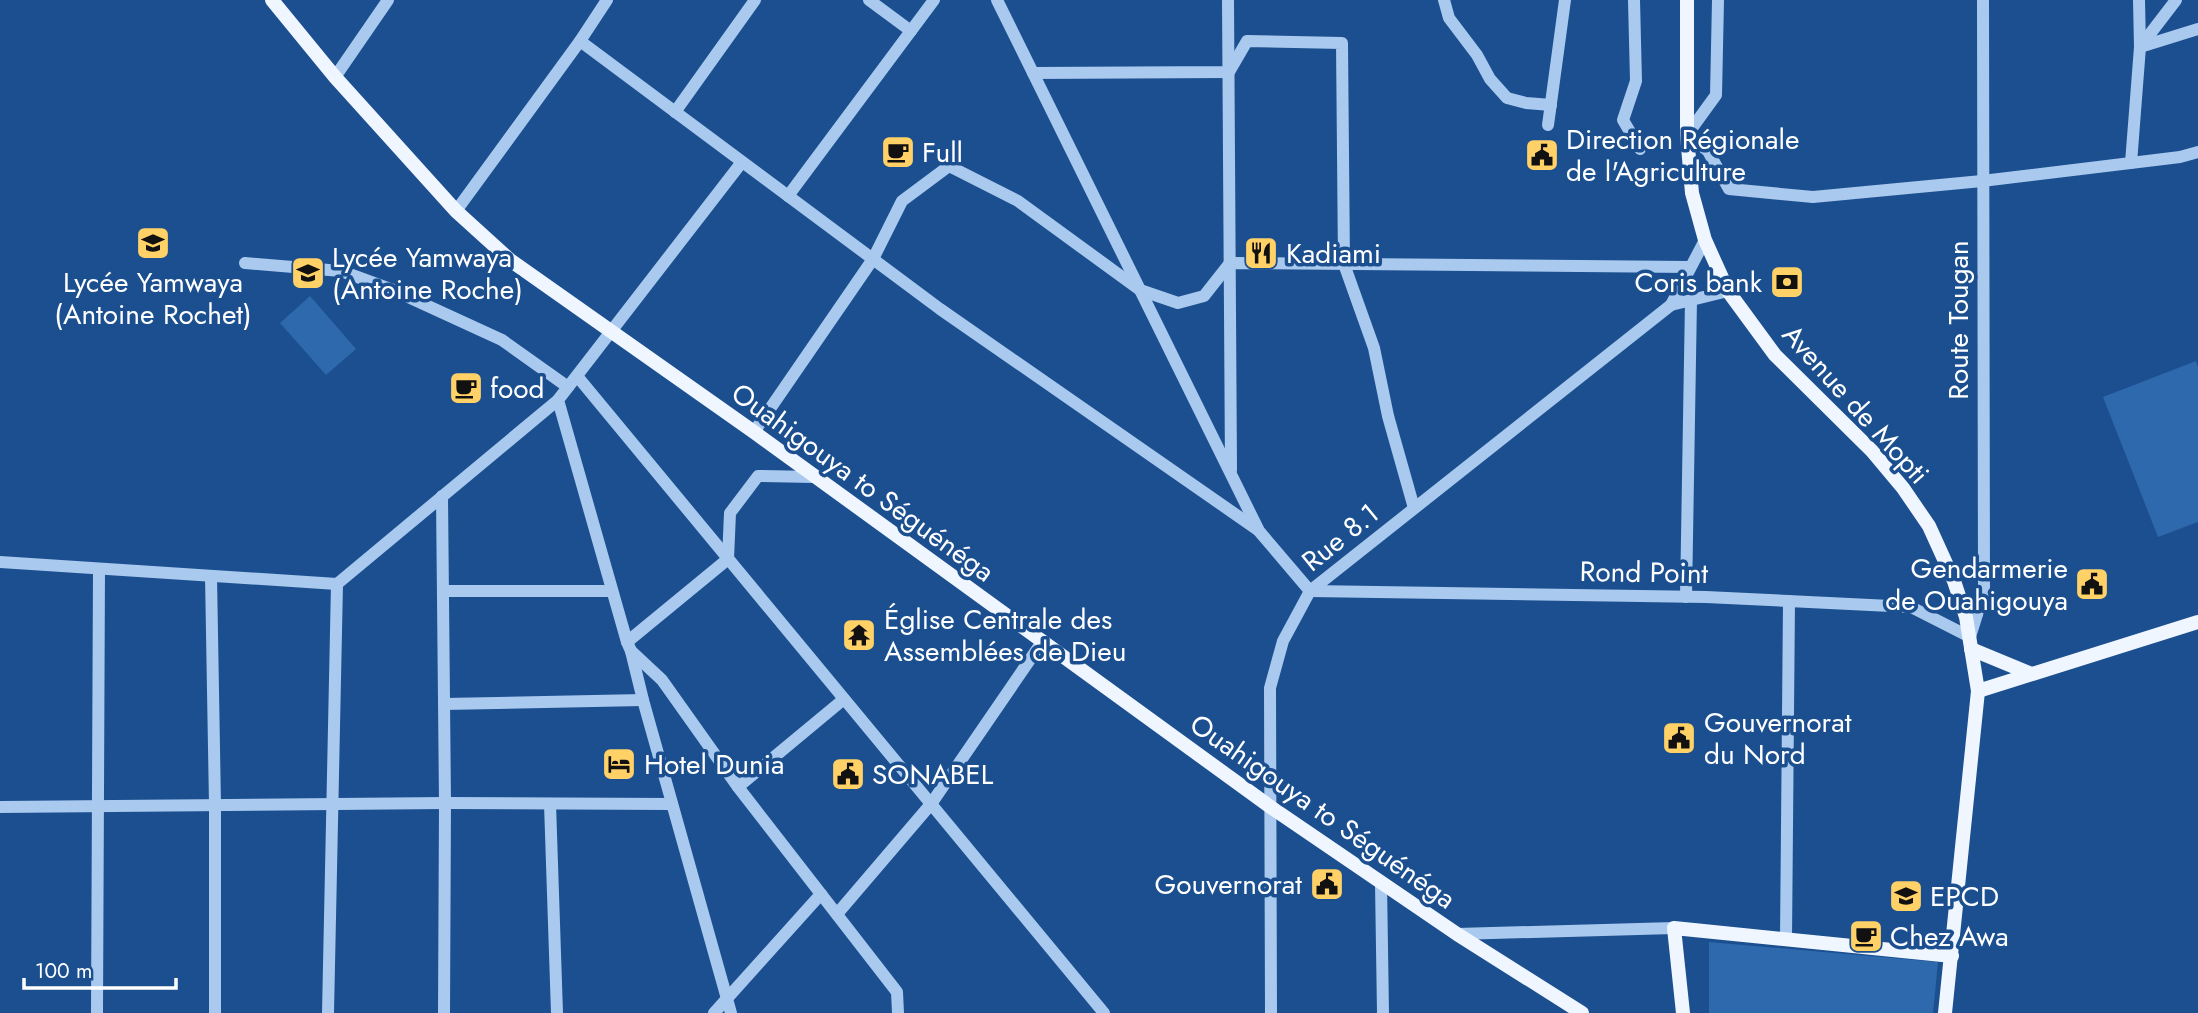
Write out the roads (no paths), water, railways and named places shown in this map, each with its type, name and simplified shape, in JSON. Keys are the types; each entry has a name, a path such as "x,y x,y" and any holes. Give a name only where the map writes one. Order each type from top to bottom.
{"main road":[{"name":"Ouahigouya to Séguénéga","path":"272,0 335,77 456,211 510,260 754,432 1272,808 1457,934 1582,1013"},
{"name":"Avenue de Mopti","path":"1687,0 1687,135 1692,193 1705,240 1728,291 1775,355 1871,451 1903,488 1929,526 1954,581 1970,643 1978,691 1945,1013"},
{"path":"1978,691 2198,622"},
{"path":"1970,643 2029,673"},
{"path":"1683,1013 1674,928 1952,956"}],"street":[{"path":"335,77 388,0"},
{"path":"456,211 607,0"},
{"path":"675,112 755,0"},
{"path":"869,0 911,30"},
{"path":"788,196 934,0"},
{"path":"997,0 1259,531 1310,591"},
{"path":"1228,0 1231,474"},
{"path":"1444,0 1449,18 1477,55 1490,79 1507,98 1526,103 1551,104"},
{"path":"1548,125 1565,0"},
{"path":"1634,0 1636,81 1623,120 1640,149"},
{"path":"1718,0 1716,96 1687,135 1708,151 1729,189 1813,197 1982,181 2180,157 2198,152"},
{"name":"Route Tougan","path":"1970,643 1984,592 1983,0"},
{"path":"2131,163 2140,47 2139,0"},
{"path":"2140,47 2176,0"},
{"path":"2140,47 2198,29"},
{"path":"580,41 873,260 1259,531"},
{"path":"1229,72 1247,41 1342,43 1344,264 1374,348 1388,416 1415,509"},
{"path":"1032,73 1229,72"},
{"path":"0,562 337,584 558,400 742,162"},
{"path":"754,432 873,260 902,201 949,166 1018,201 1140,290 1178,303 1204,296 1230,263"},
{"name":"Rue 8.1","path":"1671,305 1705,240"},
{"path":"245,263 341,271 393,290 502,340 568,387"},
{"path":"1230,263 1690,267"},
{"name":"Rue 8.1","path":"1271,1013 1270,688 1283,641 1310,591 1671,305 1728,291"},
{"path":"1686,597 1691,300"},
{"path":"577,376 1104,1013"},
{"path":"558,400 731,1013"},
{"path":"629,647 728,559 730,513 758,476 814,477"},
{"path":"442,496 444,1013"},
{"path":"97,1013 99,569"},
{"path":"211,576 215,1013"},
{"path":"328,1013 337,584"},
{"path":"443,591 612,591"},
{"name":"Rond Point","path":"1310,591 1686,597 1911,607 1970,643"},
{"path":"1786,939 1789,601"},
{"path":"837,914 931,804 1042,642"},
{"path":"629,647 662,680 738,787 897,992 898,1013"},
{"path":"444,704 643,699"},
{"path":"738,787 844,699"},
{"path":"550,804 556,1013"},
{"path":"0,807 672,804"},
{"path":"1381,883 1382,1013"},
{"path":"714,1013 821,894"},
{"path":"1457,934 1674,928"}],"place":[{"name":"Full","path":"898,152"},
{"name":"Direction Régionale de l'Agriculture","path":"1542,155"},
{"name":"Lycée Yamwaya (Antoine Rochet)","path":"153,243"},
{"name":"Kadiami","path":"1261,253"},
{"name":"Lycée Yamwaya (Antoine Roche)","path":"308,273"},
{"name":"Coris bank","path":"1787,282"},
{"name":"food","path":"466,388"},
{"name":"Gendarmerie de Ouahigouya","path":"2092,584"},
{"name":"Église Centrale des Assemblées de Dieu","path":"859,635"},
{"name":"Gouvernorat du Nord","path":"1679,738"},
{"name":"Hotel Dunia","path":"619,764"},
{"name":"SONABEL","path":"848,774"},
{"name":"Gouvernorat","path":"1327,884"},
{"name":"EPCD","path":"1906,896"},
{"name":"Chez Awa","path":"1866,936"}]}
